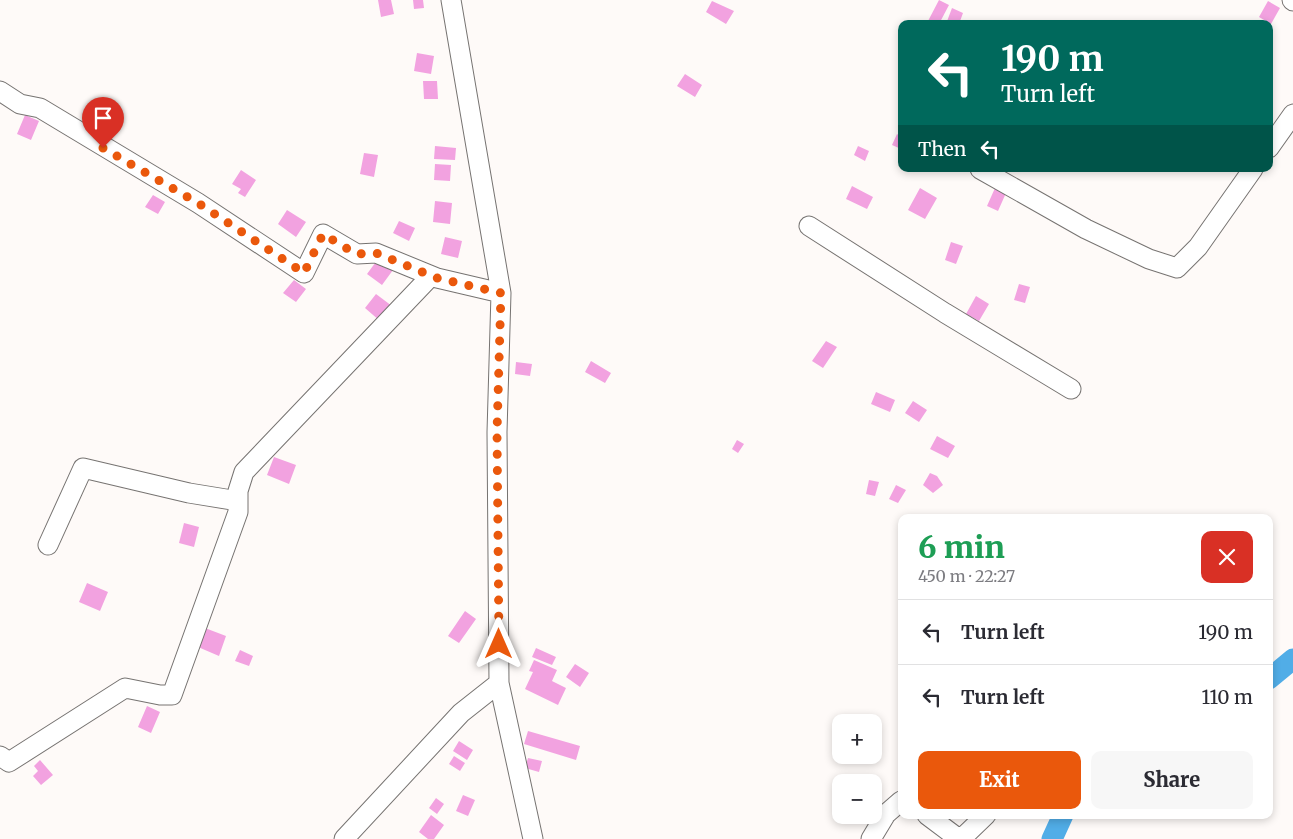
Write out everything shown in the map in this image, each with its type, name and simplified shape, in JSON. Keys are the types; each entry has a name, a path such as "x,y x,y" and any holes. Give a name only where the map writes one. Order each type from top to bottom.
{"street":[{"path":"451,0 501,293 497,432 499,683 533,839"},
{"path":"0,91 20,104 40,108 198,203 304,273 323,234 356,254 376,253 431,276 501,293"},
{"path":"1273,142 1293,114"},
{"path":"985,172 1086,229 1149,259 1177,268 1198,247 1251,172"},
{"path":"809,226 945,313 1071,389"},
{"path":"0,756 9,762 126,688 172,694 217,576 238,512 238,501 244,472 431,276"},
{"path":"48,545 83,468 189,493 238,501"},
{"path":"344,839 461,713 499,683"},
{"path":"871,839 886,814 898,804"},
{"path":"932,819 960,839 982,819"}],"building":[{"path":"378,0 391,0 394,14 381,17"},
{"path":"413,0 423,0 424,8 414,9"},
{"path":"939,0 949,5 941,20 929,20"},
{"path":"712,1 734,11 726,24 706,12"},
{"path":"1268,1 1280,8 1273,20 1264,20 1259,17"},
{"path":"952,8 963,13 960,20 948,20"},
{"path":"417,53 434,56 431,74 414,71"},
{"path":"685,74 702,85 695,97 677,86"},
{"path":"423,81 437,81 438,99 424,99"},
{"path":"25,115 39,121 31,140 17,134"},
{"path":"897,134 898,148 892,145"},
{"path":"435,146 456,148 455,160 434,159"},
{"path":"858,146 869,151 865,161 854,155"},
{"path":"364,153 378,155 374,177 360,174"},
{"path":"435,164 451,165 450,181 434,180"},
{"path":"241,170 256,180 245,197 238,193 241,189 232,184"},
{"path":"852,186 873,197 867,209 846,199"},
{"path":"920,188 937,198 925,219 908,210"},
{"path":"995,188 1006,193 998,211 987,206"},
{"path":"153,195 165,202 158,214 145,207"},
{"path":"435,201 452,203 450,224 433,222"},
{"path":"287,210 306,222 296,237 278,224"},
{"path":"399,221 415,228 409,241 393,233"},
{"path":"445,237 462,241 458,258 441,254"},
{"path":"951,242 963,246 956,264 945,260"},
{"path":"378,259 393,270 382,285 367,274"},
{"path":"294,280 306,289 296,302 283,293"},
{"path":"1019,284 1030,287 1025,303 1014,300"},
{"path":"376,294 392,306 380,321 365,308"},
{"path":"976,296 989,304 979,321 966,314"},
{"path":"826,341 837,347 823,368 812,361"},
{"path":"591,361 611,373 605,383 585,372"},
{"path":"516,362 532,364 530,376 515,374"},
{"path":"876,392 895,400 890,412 871,404"},
{"path":"913,401 927,410 919,422 905,413"},
{"path":"937,436 955,446 948,458 930,449"},
{"path":"737,440 744,444 738,453 732,449"},
{"path":"274,457 296,465 289,484 267,475"},
{"path":"930,473 937,476 943,485 933,493 923,485"},
{"path":"869,480 879,482 875,496 866,494"},
{"path":"896,485 906,490 898,503 889,499"},
{"path":"184,523 199,527 194,547 179,543"},
{"path":"87,583 108,592 100,611 79,602"},
{"path":"465,611 476,619 459,643 448,636"},
{"path":"205,628 226,636 219,656 198,647"},
{"path":"536,648 556,657 552,665 532,657"},
{"path":"240,650 253,656 249,666 235,661"},
{"path":"534,660 557,670 552,681 566,688 558,705 525,689 533,672 529,671"},
{"path":"575,664 589,673 580,687 566,677"},
{"path":"147,706 160,712 151,733 138,727"},
{"path":"528,731 580,746 576,760 524,744"},
{"path":"459,741 473,750 467,760 453,751"},
{"path":"454,756 465,763 460,771 449,764"},
{"path":"528,758 542,761 539,772 525,768"},
{"path":"40,760 53,775 41,785 33,776 38,771 34,766"},
{"path":"463,795 475,800 468,816 456,811"},
{"path":"436,798 444,804 437,814 429,808"},
{"path":"431,815 444,825 434,839 428,839 419,832"}],"waterway":[{"path":"1273,676 1293,659"},
{"path":"1052,839 1061,819"}],"route":[{"path":"103,148 198,203 304,273 323,234 356,254 376,253 437,278 501,293 497,432 499,644"}]}
